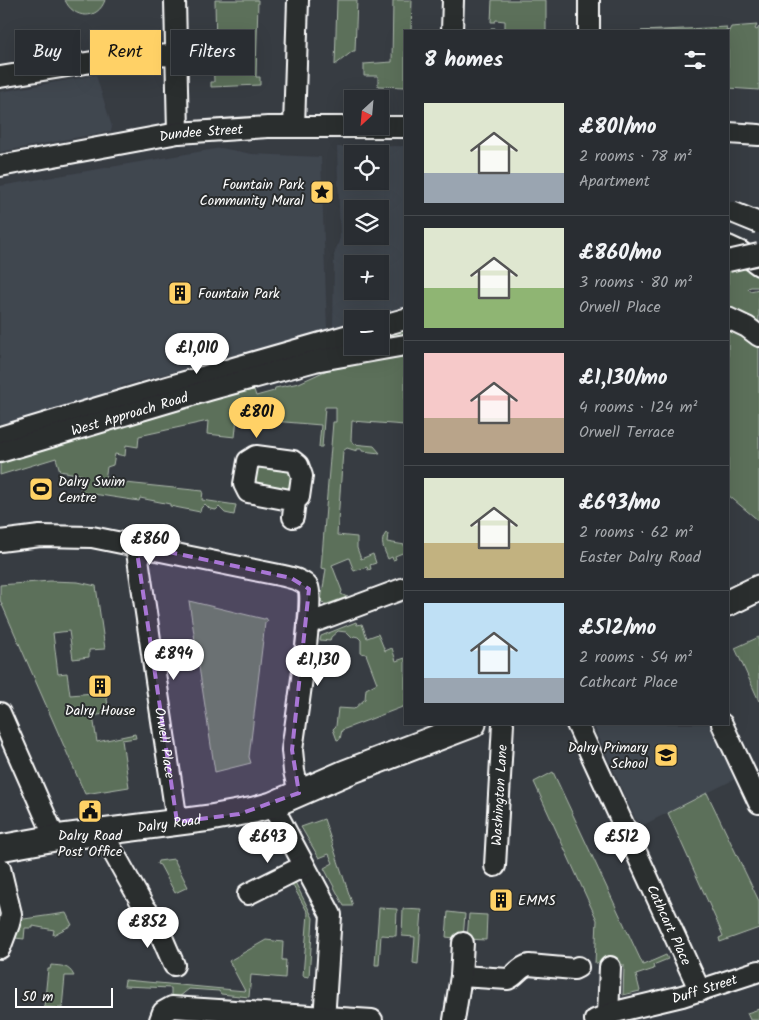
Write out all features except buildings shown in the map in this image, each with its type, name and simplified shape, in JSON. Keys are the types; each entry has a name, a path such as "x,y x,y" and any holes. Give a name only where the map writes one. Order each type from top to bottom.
{"main road":[{"path":"729,603 759,588"},
{"name":"Dalry Road","path":"0,848 56,838 239,814 272,805 344,773 470,725"}],"street":[{"path":"175,0 175,30"},
{"path":"294,127 298,0"},
{"path":"452,30 453,0"},
{"path":"589,0 589,30"},
{"path":"0,77 123,57 171,55"},
{"path":"176,75 178,133"},
{"name":"Dundee Street","path":"0,166 178,133 246,128 404,128"},
{"path":"729,133 759,135"},
{"path":"729,215 759,212"},
{"path":"729,215 759,223"},
{"path":"729,246 741,252 759,265"},
{"path":"729,262 759,254"},
{"path":"729,318 747,327 759,336"},
{"path":"389,323 404,319"},
{"name":"West Approach Road","path":"0,436 344,336"},
{"name":"West Approach Road","path":"0,452 315,361 404,345"},
{"path":"0,541 40,536 100,538 291,578 305,584 309,589 310,598 308,624 292,750 299,793"},
{"name":"Orwell Place","path":"136,545 177,822"},
{"path":"308,624 404,588"},
{"path":"0,713 56,838"},
{"name":"Washington Lane","path":"495,866 503,725"},
{"name":"Cathcart Place","path":"577,725 700,991"},
{"path":"722,725 759,803"},
{"path":"272,805 331,915 324,1018"},
{"path":"102,832 144,907 154,919 174,965"},
{"path":"248,894 304,866"},
{"path":"0,868 11,914 0,948"},
{"path":"454,1020 461,976 463,944"},
{"path":"461,976 508,979 522,967 529,965 574,969 578,967"},
{"path":"602,1018 610,967"},
{"name":"Duff Street","path":"602,1018 632,1014 759,971"},
{"path":"160,1020 163,1012 172,1007 372,1020"}],"highlighted area":[{"path":"136,545 291,578 309,589 292,750 299,793 239,814 177,822"}],"shaded area":[{"path":"96,75 112,127 111,131 0,152 0,92"},
{"path":"389,146 404,146 404,307 389,312 389,310 344,310 344,327 333,330 334,255 340,238 337,147 344,147 344,190 389,190"},
{"name":"Fountain Park","path":"221,148 252,154 321,157 327,330 121,386 122,393 0,424 0,186"},
{"name":"Dalry Primary School","path":"593,725 710,725 735,779 639,827"}],"green space":[{"path":"65,0 105,0 97,12 85,15 74,11"},
{"path":"215,0 258,0 256,77 260,77 260,85 211,87 211,82 214,82 214,75 254,75 254,30 216,30"},
{"path":"337,0 357,0 355,51 335,65"},
{"path":"393,0 412,0 411,30 404,30 404,87 378,86 378,76 364,76 364,64 392,62"},
{"path":"492,0 546,0 546,30 505,30 505,21 496,20 491,22"},
{"path":"757,25 755,29 757,30 759,27 759,90 729,88 729,31 731,27"},
{"path":"727,27 726,30 662,30"},
{"path":"751,265 759,272 759,287 748,288 750,291 759,289 759,329 729,314 729,271"},
{"path":"729,325 759,343 759,521 729,496"},
{"path":"404,328 404,337 389,339 389,332"},
{"path":"404,353 404,425 352,421 351,440 353,444 374,446 380,453 347,448 343,451 337,535 357,537 357,548 361,559 373,554 376,563 370,565 371,569 368,570 367,567 354,571 349,558 332,565 342,591 341,594 347,597 327,604 321,601 326,569 321,568 333,422 336,422 336,407 325,407 322,447 319,447 321,425 237,418 235,437 207,434 208,421 139,436 138,447 126,445 125,456 115,454 113,465 107,467 106,481 203,491 202,500 236,505 234,515 225,513 219,507 216,510 210,509 205,504 200,512 140,498 139,501 80,492 82,475 60,471 56,458 0,475 0,459 209,397 254,390 256,396 274,391 275,388 299,383 336,366"},
{"path":"255,465 292,470 291,491 251,484"},
{"path":"386,533 388,534 387,542 404,545 404,552 395,556 396,559 393,560 392,557 388,559 383,546"},
{"path":"50,581 78,582 96,586 105,649 89,650 89,657 73,659 69,631 53,633 58,674 67,673 70,695 106,692 109,713 93,716 97,742 135,734 136,738 122,740 129,787 85,794 0,600 0,585"},
{"path":"189,601 266,618 268,621 265,623 249,757 251,763 215,772"},
{"path":"356,622 357,625 362,624 367,638 378,634 385,651 392,648 396,661 404,658 404,706 342,730 340,739 337,740 333,729 336,726 338,708 354,709 365,699 366,689 377,683 366,654 361,653 361,640 358,637 354,636 352,638 346,632 338,631 331,637 330,641 320,640 321,636"},
{"path":"759,637 759,701 735,648"},
{"path":"553,772 643,965 666,955 668,959 653,965 654,969 636,975 640,991 623,995 624,965 595,963 597,920 534,782"},
{"path":"707,793 759,901 759,928 720,942 719,938 723,936 668,813"},
{"path":"324,819 353,906 344,906 324,868 333,863 329,854 319,858 301,827"},
{"path":"174,859 188,887 175,893 160,865 157,864 158,861"},
{"path":"295,882 313,918 309,977 303,976 308,913 292,884"},
{"path":"379,908 397,909 396,936 381,935 379,965 375,965"},
{"path":"403,909 422,910 418,964 413,963 415,937 402,936"},
{"path":"448,912 465,914 463,939 446,937"},
{"path":"66,913 72,925 53,935 54,930 33,926 33,928 25,928 24,939 15,938 17,920"},
{"path":"469,914 487,915 486,940 467,939"},
{"path":"266,940 283,942 282,960 286,960 285,978 251,975 249,997 221,994 219,991 189,989 179,997 171,996 171,988 124,986 125,980 245,991 229,961"},
{"path":"51,965 67,968 74,976 65,976 62,1008 44,1007 48,969 50,969"},
{"path":"759,1009 759,1020 750,1020 747,1013"}],"place":[{"name":"Fountain Park Community Mural","path":"322,192"},
{"name":"Fountain Park","path":"180,293"},
{"name":"Dalry Swim Centre","path":"41,489"},
{"name":"Dalry House","path":"100,686"},
{"name":"Dalry Primary School","path":"666,755"},
{"name":"Dalry Road Post Office","path":"90,811"},
{"name":"EMMS","path":"501,900"}]}
